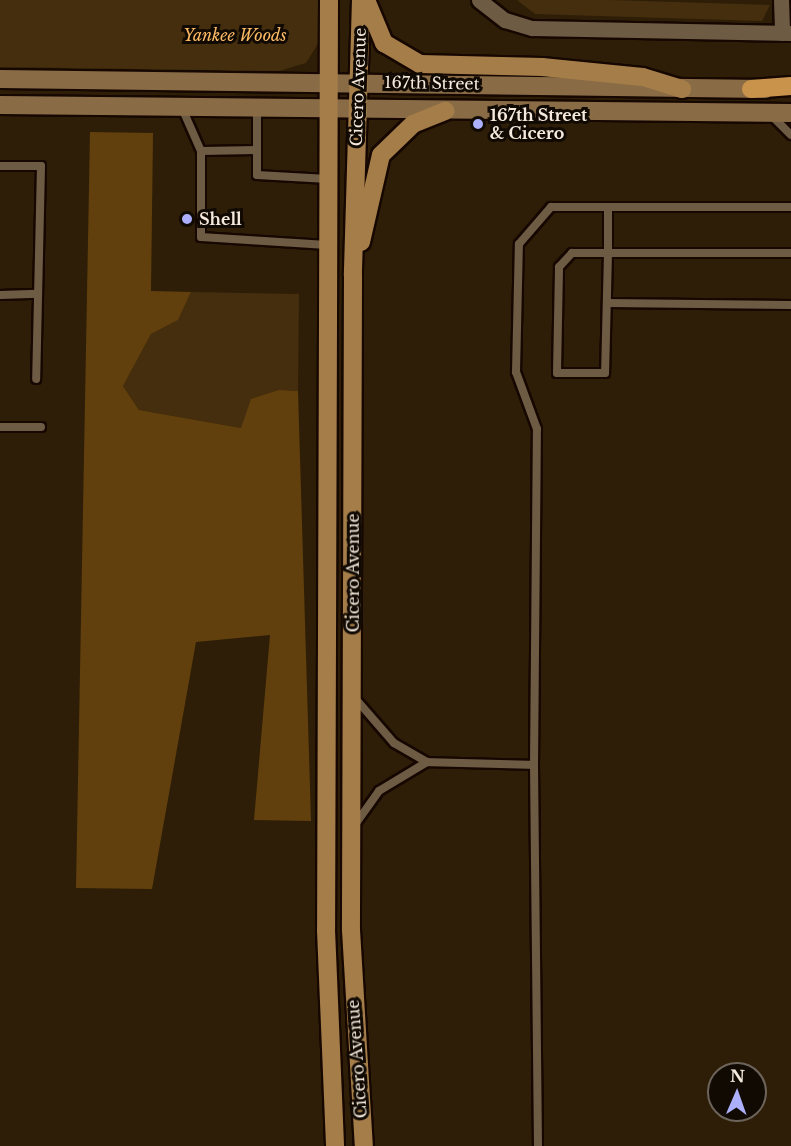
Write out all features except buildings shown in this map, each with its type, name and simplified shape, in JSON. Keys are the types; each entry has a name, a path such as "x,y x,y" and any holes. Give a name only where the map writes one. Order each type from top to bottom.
{"highway":[{"path":"751,89 791,88"}],"main road":[{"name":"Cicero Avenue","path":"329,0 326,930 334,1146"},
{"name":"Cicero Avenue","path":"361,0 353,276 352,829 353,1023 364,1146"},
{"path":"366,0 384,43 420,64 554,68 643,78 682,89"},
{"name":"167th Street","path":"0,79 328,80 751,89"},
{"name":"167th Street","path":"0,105 357,108 445,111 791,112"},
{"path":"353,276 381,155 413,124 445,111"}],"street":[{"path":"478,0 505,20 532,28 786,33 781,0"}],"lane":[{"path":"181,106 201,151 201,237 328,245"},
{"path":"257,107 257,175 328,179"},
{"path":"768,112 791,135"},
{"path":"201,151 257,150"},
{"path":"0,166 41,166 36,379"},
{"path":"538,1146 534,765 537,429 516,372 519,244 551,207 791,207"},
{"path":"608,207 608,253 605,373 557,372 559,267 572,253 608,253 791,253"},
{"path":"0,295 38,294"},
{"path":"607,303 791,305"},
{"path":"0,427 41,428"},
{"path":"353,695 394,743 427,762 534,765"},
{"path":"352,829 379,791 427,762"}],"green space":[{"name":"Yankee Woods","path":"0,0 321,0 321,39 306,63 279,71 0,67"},
{"path":"517,0 610,0 770,5 762,21 535,14"},
{"path":"191,292 299,294 298,391 279,390 241,428 139,410 123,386 151,334 178,320"}],"shaded area":[{"path":"90,132 153,133 151,291 191,292 178,320 151,334 123,386 139,410 241,428 251,399 279,390 298,391 311,821 254,820 270,635 196,642 152,889 76,888"}],"place":[{"name":"167th Street & Cicero","path":"478,124"},
{"name":"Shell","path":"187,219"}]}
